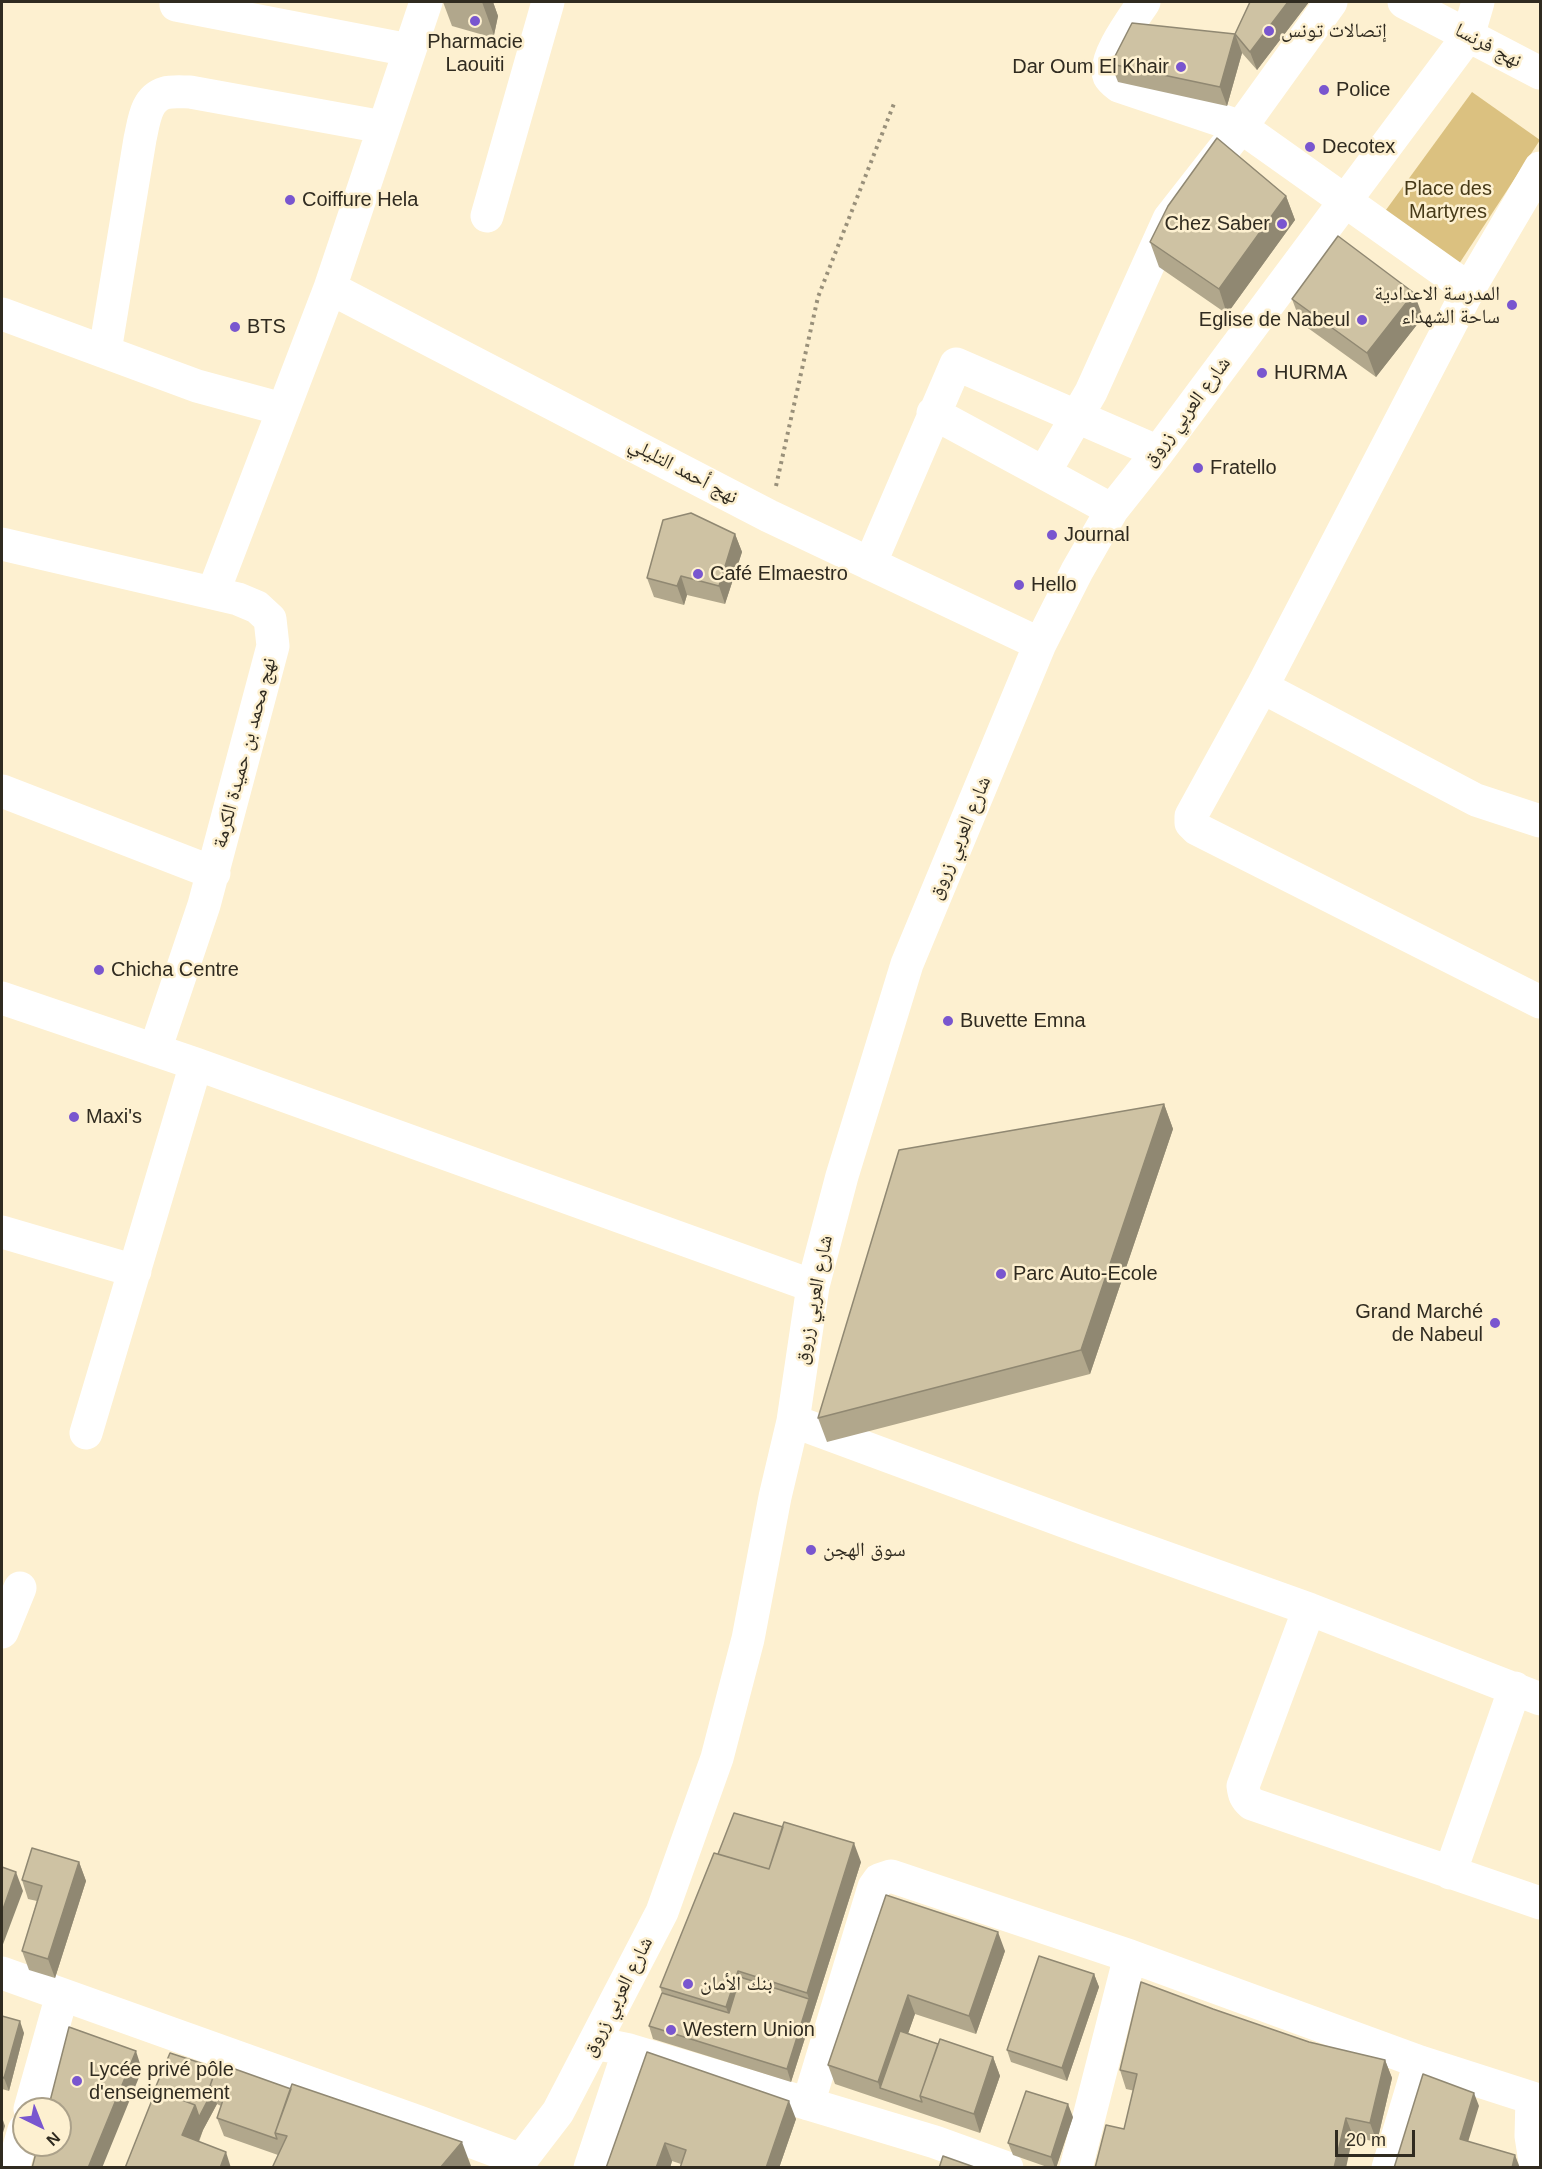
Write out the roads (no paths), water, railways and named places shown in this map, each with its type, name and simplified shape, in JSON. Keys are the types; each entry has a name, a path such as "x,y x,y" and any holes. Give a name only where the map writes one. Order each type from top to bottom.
{"street":[{"path":"213,592 330,288 426,2"},
{"path":"487,216 548,2"},
{"path":"1143,2 1111,55 1108,75 1113,82 1241,127 1469,289"},
{"path":"1044,473 1091,392 1169,219 1241,127 1331,2"},
{"name":"نهج فرنسا","path":"1404,2 1540,74"},
{"path":"1468,36 1478,2"},
{"path":"176,5 409,50"},
{"name":"شارع العربي زروق","path":"518,2164 558,2112 595,2043 662,1912 698,1814 717,1758 748,1639 793,1421 813,1286 842,1176 907,964 1040,644 1077,571 1112,510 1158,452 1468,36"},
{"path":"105,351 140,139 146,110 154,100 165,93 190,92 383,127"},
{"path":"1540,168 1469,289 1262,687 1191,816 1191,823 1197,829 1540,1002"},
{"name":"نهج أحمد التليلي","path":"330,288 769,516 1040,644"},
{"path":"2,314 197,386 282,409"},
{"path":"870,564 956,364 1158,452"},
{"path":"933,413 1112,510"},
{"name":"نهج محمد بن حميدة الكرمة","path":"2,544 238,598 257,608 270,619 273,646 214,873 155,1050"},
{"path":"1262,687 1476,800 1540,820"},
{"path":"2,791 214,873"},
{"path":"2,998 196,1064 813,1286"},
{"path":"86,1433 196,1064"},
{"path":"2,1232 135,1270"},
{"path":"793,1421 1309,1609 1528,1694 1450,1873"},
{"path":"2,1632 20,1588"},
{"path":"1309,1609 1244,1786 1247,1800 1252,1804 1540,1903"},
{"path":"808,2104 874,1887 879,1880 891,1876 1130,1956 1420,2062 1536,2100 1531,2136 1536,2168"},
{"path":"1076,2168 1130,1956"},
{"path":"2,1973 419,2122 518,2164"},
{"path":"33,2097 62,1995"},
{"path":"595,2043 628,2050 808,2104 932,2155 1007,2168"},
{"path":"590,2168 628,2050"},
{"path":"1388,2168 1420,2062"}],"place":[{"name":"Pharmacie Laouiti","path":"475,21"},
{"name":"إتصالات تونس","path":"1269,31"},
{"name":"Dar Oum El Khair","path":"1181,67"},
{"name":"Police","path":"1324,90"},
{"name":"Decotex","path":"1310,147"},
{"name":"Coiffure Hela","path":"290,200"},
{"name":"Chez Saber","path":"1282,224"},
{"name":"المدرسة الاعدادية ساحة الشهداء","path":"1512,305"},
{"name":"Eglise de Nabeul","path":"1362,320"},
{"name":"BTS","path":"235,327"},
{"name":"HURMA","path":"1262,373"},
{"name":"Fratello","path":"1198,468"},
{"name":"Journal","path":"1052,535"},
{"name":"Café Elmaestro","path":"698,574"},
{"name":"Hello","path":"1019,585"},
{"name":"Chicha Centre","path":"99,970"},
{"name":"Buvette Emna","path":"948,1021"},
{"name":"Maxi's","path":"74,1117"},
{"name":"Parc Auto-Ecole","path":"1001,1274"},
{"name":"Grand Marché de Nabeul","path":"1495,1323"},
{"name":"سوق الهجن","path":"811,1550"},
{"name":"بنك الأمان","path":"688,1984"},
{"name":"Western Union","path":"671,2030"},
{"name":"Lycée privé pôle d'enseignement","path":"77,2081"}],"park label":[{"name":"Place des Martyres","path":"1448,200"}]}
